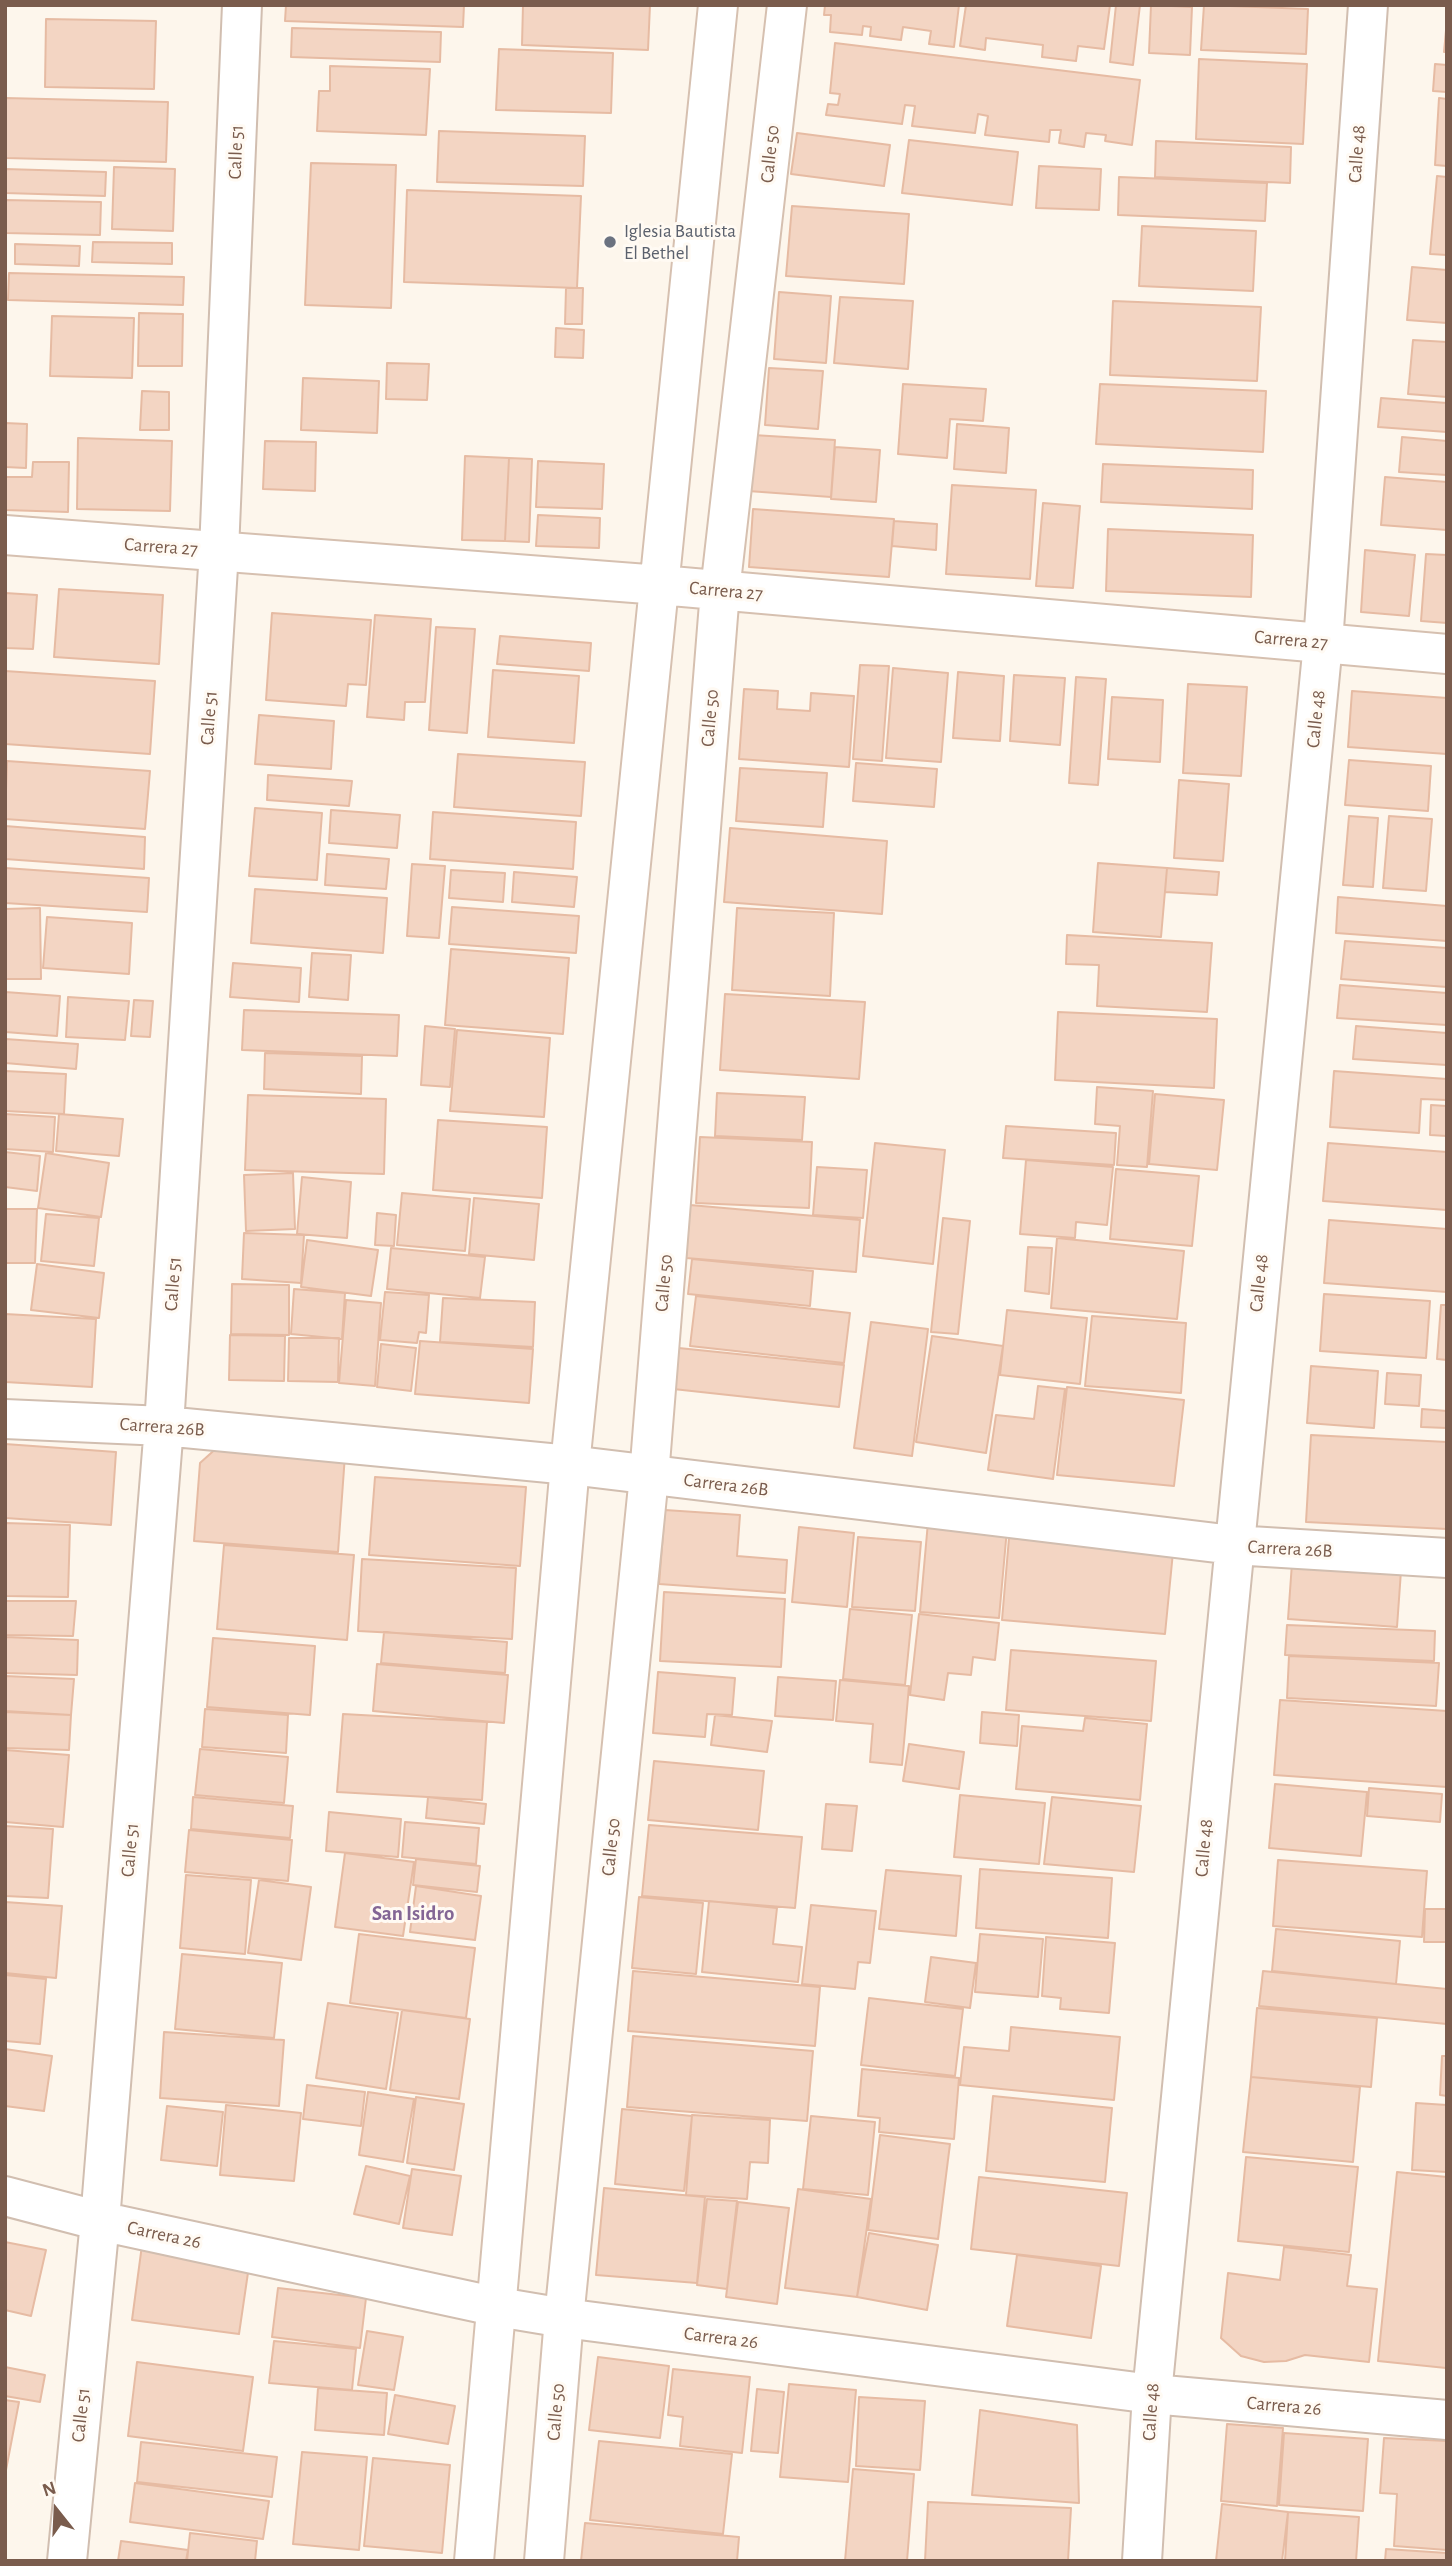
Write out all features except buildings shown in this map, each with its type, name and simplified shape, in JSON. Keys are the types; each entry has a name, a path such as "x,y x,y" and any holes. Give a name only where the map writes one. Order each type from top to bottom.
{"street":[{"name":"Calle 51","path":"67,2561 100,2221 164,1426 219,551 242,5"},
{"path":"474,2561 570,1465 718,5"},
{"name":"Calle 50","path":"544,2561 564,2318 649,1476 720,591 787,5"},
{"name":"Calle 48","path":"1142,2561 1152,2394 1323,643 1368,5"},
{"name":"Carrera 27","path":"5,535 660,585 1447,654"},
{"name":"Carrera 26B","path":"5,1419 164,1426 570,1465 1233,1545 1447,1558"},
{"name":"Carrera 26","path":"5,2196 100,2221 498,2307 564,2318 1152,2394 1447,2420"}],"place":[{"name":"Iglesia Bautista El Bethel","path":"610,242"}],"district":[{"name":"San Isidro","path":"413,1914"}]}
